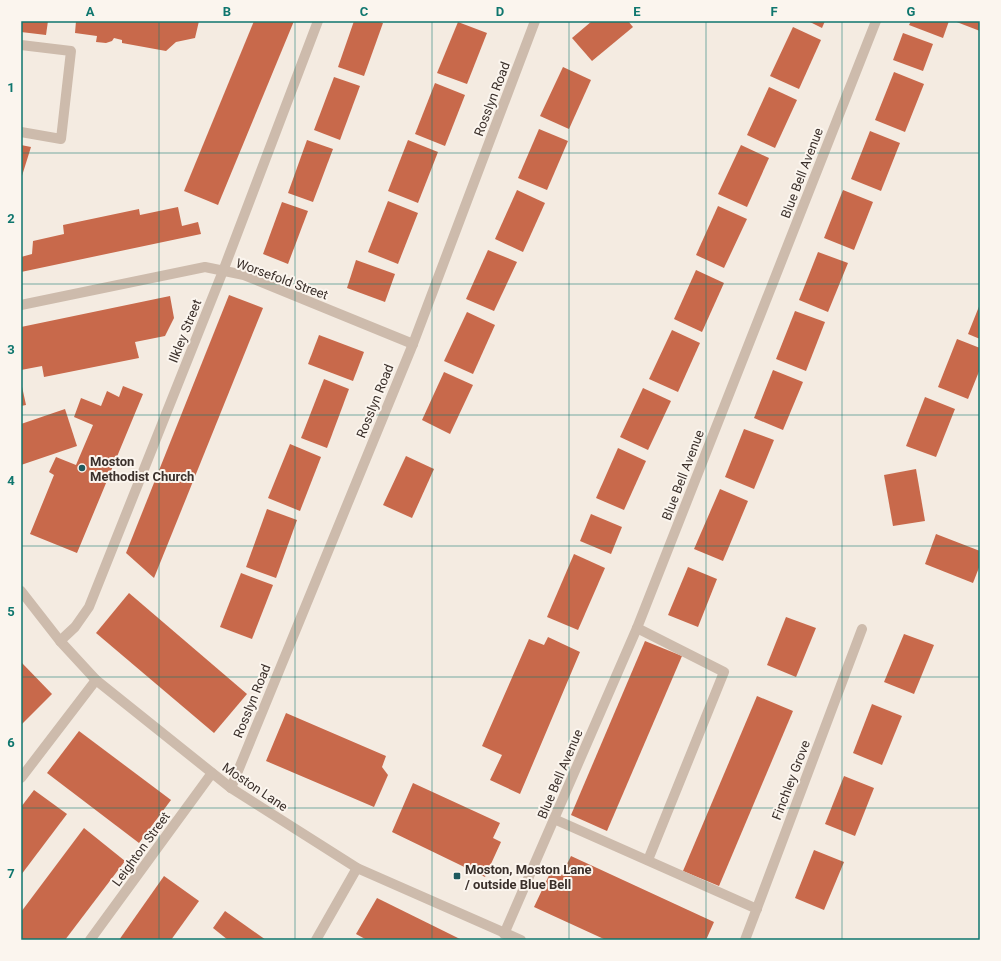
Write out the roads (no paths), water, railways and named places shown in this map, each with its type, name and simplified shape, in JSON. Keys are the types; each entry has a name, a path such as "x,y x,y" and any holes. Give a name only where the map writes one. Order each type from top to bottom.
{"street":[{"name":"Ilkley Street","path":"60,641 75,627 89,607 223,271 318,21"},
{"name":"Rosslyn Road","path":"231,788 413,344 536,21"},
{"name":"Blue Bell Avenue","path":"504,934 637,628 876,21"},
{"path":"21,45 71,51 60,139 21,132"},
{"name":"Worsefold Street","path":"21,306 205,267 244,276 413,344"},
{"name":"Moston Lane","path":"21,591 60,641 96,680 231,788 357,868 504,934 521,940"},
{"path":"637,628 724,672 648,860"},
{"name":"Finchley Grove","path":"745,940 862,630"},
{"path":"21,778 96,680"},
{"name":"Leighton Street","path":"90,940 212,773"},
{"path":"554,819 757,909"},
{"path":"316,940 357,868"}],"place":[{"name":"Moston Methodist Church","path":"82,468"},
{"name":"Moston, Moston Lane / outside Blue Bell","path":"457,876"}]}
